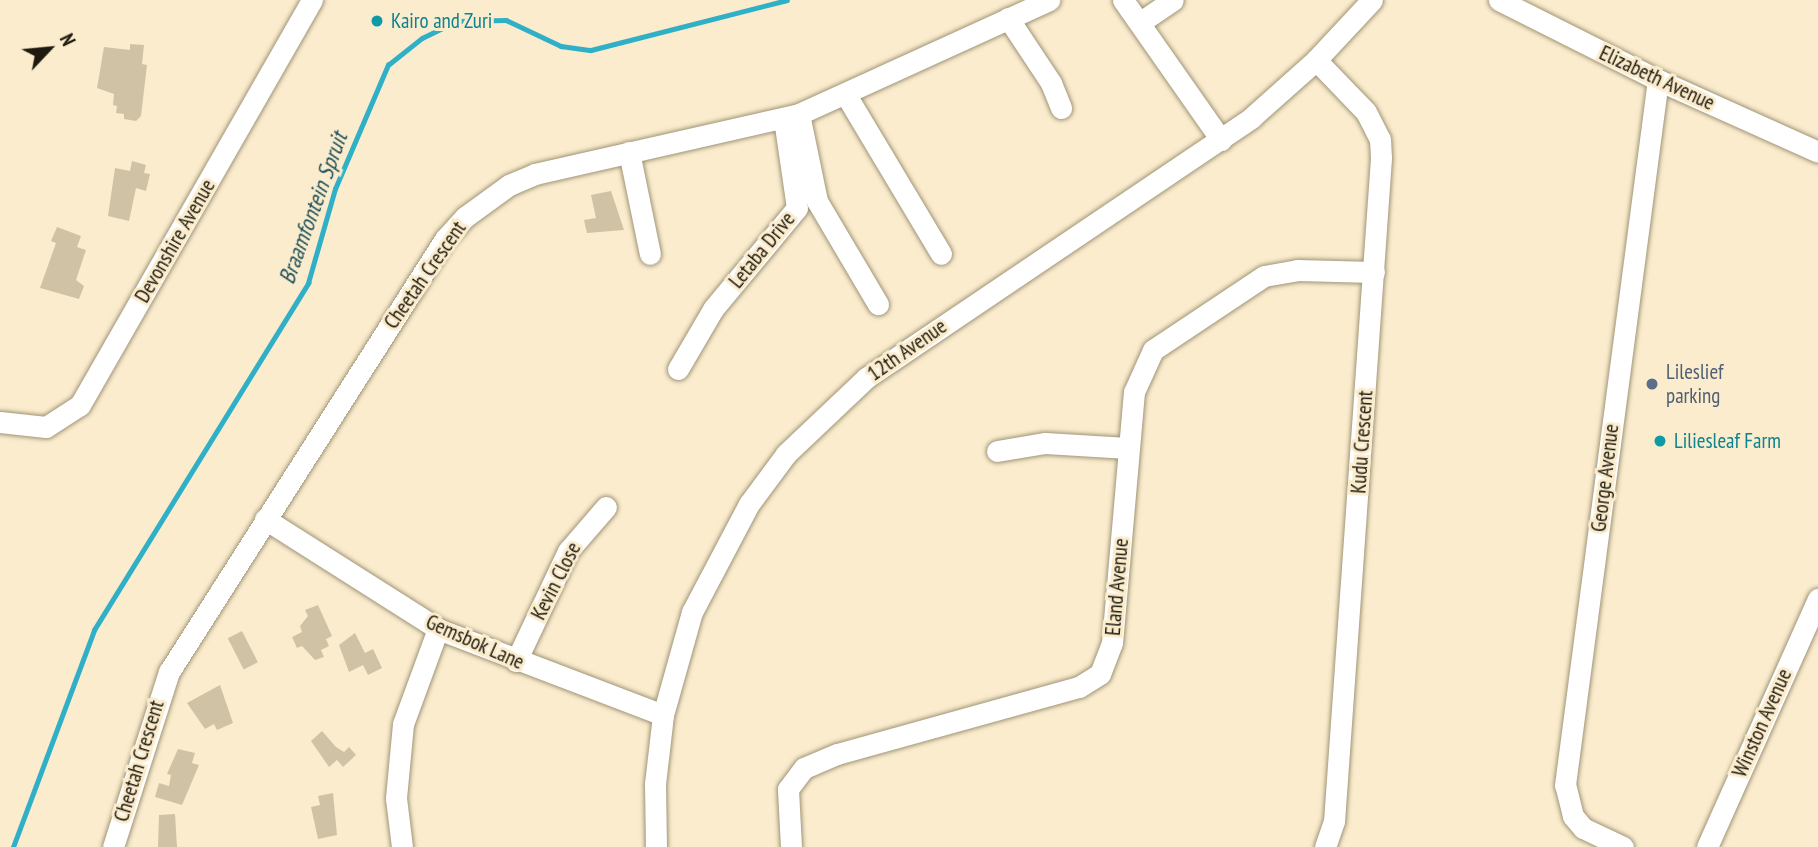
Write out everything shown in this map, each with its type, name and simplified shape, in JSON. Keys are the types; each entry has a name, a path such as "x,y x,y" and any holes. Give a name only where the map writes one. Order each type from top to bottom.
{"street":[{"name":"Devonshire Avenue","path":"0,422 46,427 71,414 85,399 312,0"},
{"name":"Cheetah Crescent","path":"113,847 169,672 445,239 465,216 509,185 536,174 791,117 846,95 1049,0"},
{"path":"1123,0 1142,21 1221,140"},
{"path":"1142,21 1173,0"},
{"name":"12th Avenue","path":"656,847 655,784 663,715 692,612 713,566 749,504 825,413 926,336 1221,140 1316,60 1372,0"},
{"name":"Elizabeth Avenue","path":"1499,0 1657,80 1818,152"},
{"path":"1007,18 1051,83 1061,108"},
{"name":"Kudu Crescent","path":"1316,60 1366,111 1380,139 1374,272 1334,821 1325,847"},
{"name":"George Avenue","path":"1623,847 1583,828 1573,816 1565,785 1657,80"},
{"path":"846,95 941,254"},
{"path":"791,117 817,201 878,304"},
{"name":"Letaba Drive","path":"678,369 713,309 797,208 791,117"},
{"path":"629,152 650,254"},
{"name":"Eland Avenue","path":"791,847 788,789 804,768 837,754 1079,687 1100,674 1111,656 1128,448 1138,376 1164,341 1264,275 1297,270 1374,272"},
{"path":"997,451 1045,443 1128,448"},
{"name":"Kevin Close","path":"516,661 568,551 606,507"},
{"name":"Gemsbok Lane","path":"265,519 438,629 663,715"},
{"name":"Winston Avenue","path":"1707,847 1818,600"},
{"path":"402,847 396,798 398,750 410,696 438,629"}],"building":[{"path":"130,44 144,45 142,64 147,65 141,116 136,121 124,119 124,114 116,113 117,106 113,105 114,94 97,88 104,47 130,50"},
{"path":"132,161 146,165 144,173 150,174 146,191 136,188 129,221 108,216 115,168 130,171"},
{"path":"611,191 624,230 587,233 584,220 596,218 591,195"},
{"path":"57,227 81,236 77,247 86,250 76,280 84,286 79,299 40,288 56,243 51,241"},
{"path":"318,605 332,636 326,639 329,646 321,650 324,657 315,660 302,646 297,648 292,637 302,632 300,626 308,616 305,610"},
{"path":"242,631 258,662 244,669 228,638"},
{"path":"355,633 365,653 373,649 382,668 368,675 363,665 349,672 339,645"},
{"path":"220,685 233,723 217,730 214,724 205,729 187,703"},
{"path":"322,731 336,747 344,752 349,747 356,755 343,767 337,760 329,767 311,741"},
{"path":"178,749 195,753 192,763 199,765 182,805 155,797 159,783 169,786 171,775 167,774"},
{"path":"333,793 337,835 318,839 311,807 320,805 318,796"},
{"path":"175,814 177,847 158,847 159,815"}],"waterway":[{"name":"Braamfontein Spruit","path":"13,847 94,630 308,283 335,189 388,65 422,38 457,21 506,20 561,46 591,50 787,0"}],"place":[{"name":"Kairo and Zuri","path":"377,21"},
{"name":"Lileslief parking","path":"1652,384"},
{"name":"Liliesleaf Farm","path":"1660,441"}]}
